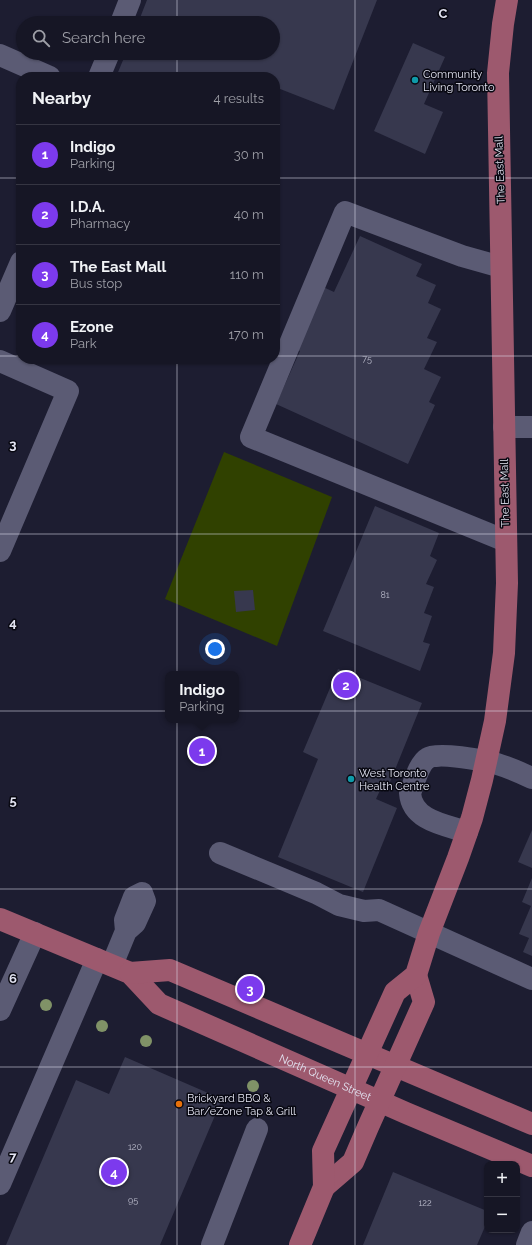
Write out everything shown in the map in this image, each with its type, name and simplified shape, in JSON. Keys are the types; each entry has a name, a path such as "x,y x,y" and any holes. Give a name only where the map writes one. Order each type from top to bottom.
{"main road":[{"name":"The East Mall","path":"416,974 429,933 467,832 482,780 495,721 504,653 507,583 498,73 507,0"},
{"name":"North Queen Street","path":"0,919 113,966 159,1004 379,1102 476,1144 532,1166"},
{"name":"North Queen Street","path":"113,966 170,970 532,1124"},
{"path":"300,1245 324,1187 323,1151 395,992 416,974 424,1002 353,1162 324,1187"}],"lane":[{"path":"124,16 130,0"},
{"path":"0,55 39,72"},
{"path":"101,72 106,60"},
{"path":"501,267 462,256 345,212 251,437 506,541"},
{"path":"0,311 16,274"},
{"path":"0,360 68,391 0,551"},
{"path":"504,427 532,427"},
{"path":"467,832 426,818 416,810 410,797 410,793 422,763 426,758 431,756 452,756 486,761 532,778"},
{"path":"220,853 316,893 336,894 368,904 532,979"},
{"path":"0,1184 113,966 126,931"},
{"path":"0,1010 35,933"},
{"path":"212,1245 257,1129"},
{"path":"527,1245 532,1232"}],"green space":[{"path":"224,452 332,497 277,646 165,599"}],"building":[{"path":"147,0 377,0 334,110 280,89 280,72 118,72 123,60 280,60 280,16 141,16"},
{"name":"Community Living Toronto","path":"413,43 445,57 424,104 443,112 425,154 374,131"},
{"path":"360,236 422,264 416,276 436,285 428,303 441,309 427,338 437,342 424,369 441,377 429,402 435,405 408,464 276,404 300,351 293,348 321,286 334,292"},
{"path":"375,506 439,533 430,556 437,560 426,584 434,587 424,613 432,616 423,642 430,644 420,671 323,631"},
{"path":"253,590 255,610 236,612 234,591"},
{"name":"West Toronto Health Centre","path":"338,669 422,703 388,787 383,784 376,799 397,808 363,892 278,857 318,759 303,752"},
{"path":"532,830 532,868 518,862"},
{"path":"532,878 532,956 523,952 529,938 519,934 531,906 522,902"},
{"path":"125,1057 222,1099 160,1245 6,1245 76,1080 109,1094"},
{"path":"393,1172 484,1210 484,1229 477,1245 363,1245"}],"place":[{"name":"Community Living Toronto","path":"415,80"},
{"name":"I.D.A.","path":"346,685"},
{"name":"Indigo","path":"202,751"},
{"name":"West Toronto Health Centre","path":"351,779"},
{"name":"The East Mall","path":"250,989"},
{"name":"Brickyard BBQ & Bar/eZone Tap & Grill","path":"179,1104"},
{"name":"Ezone","path":"114,1172"}]}
